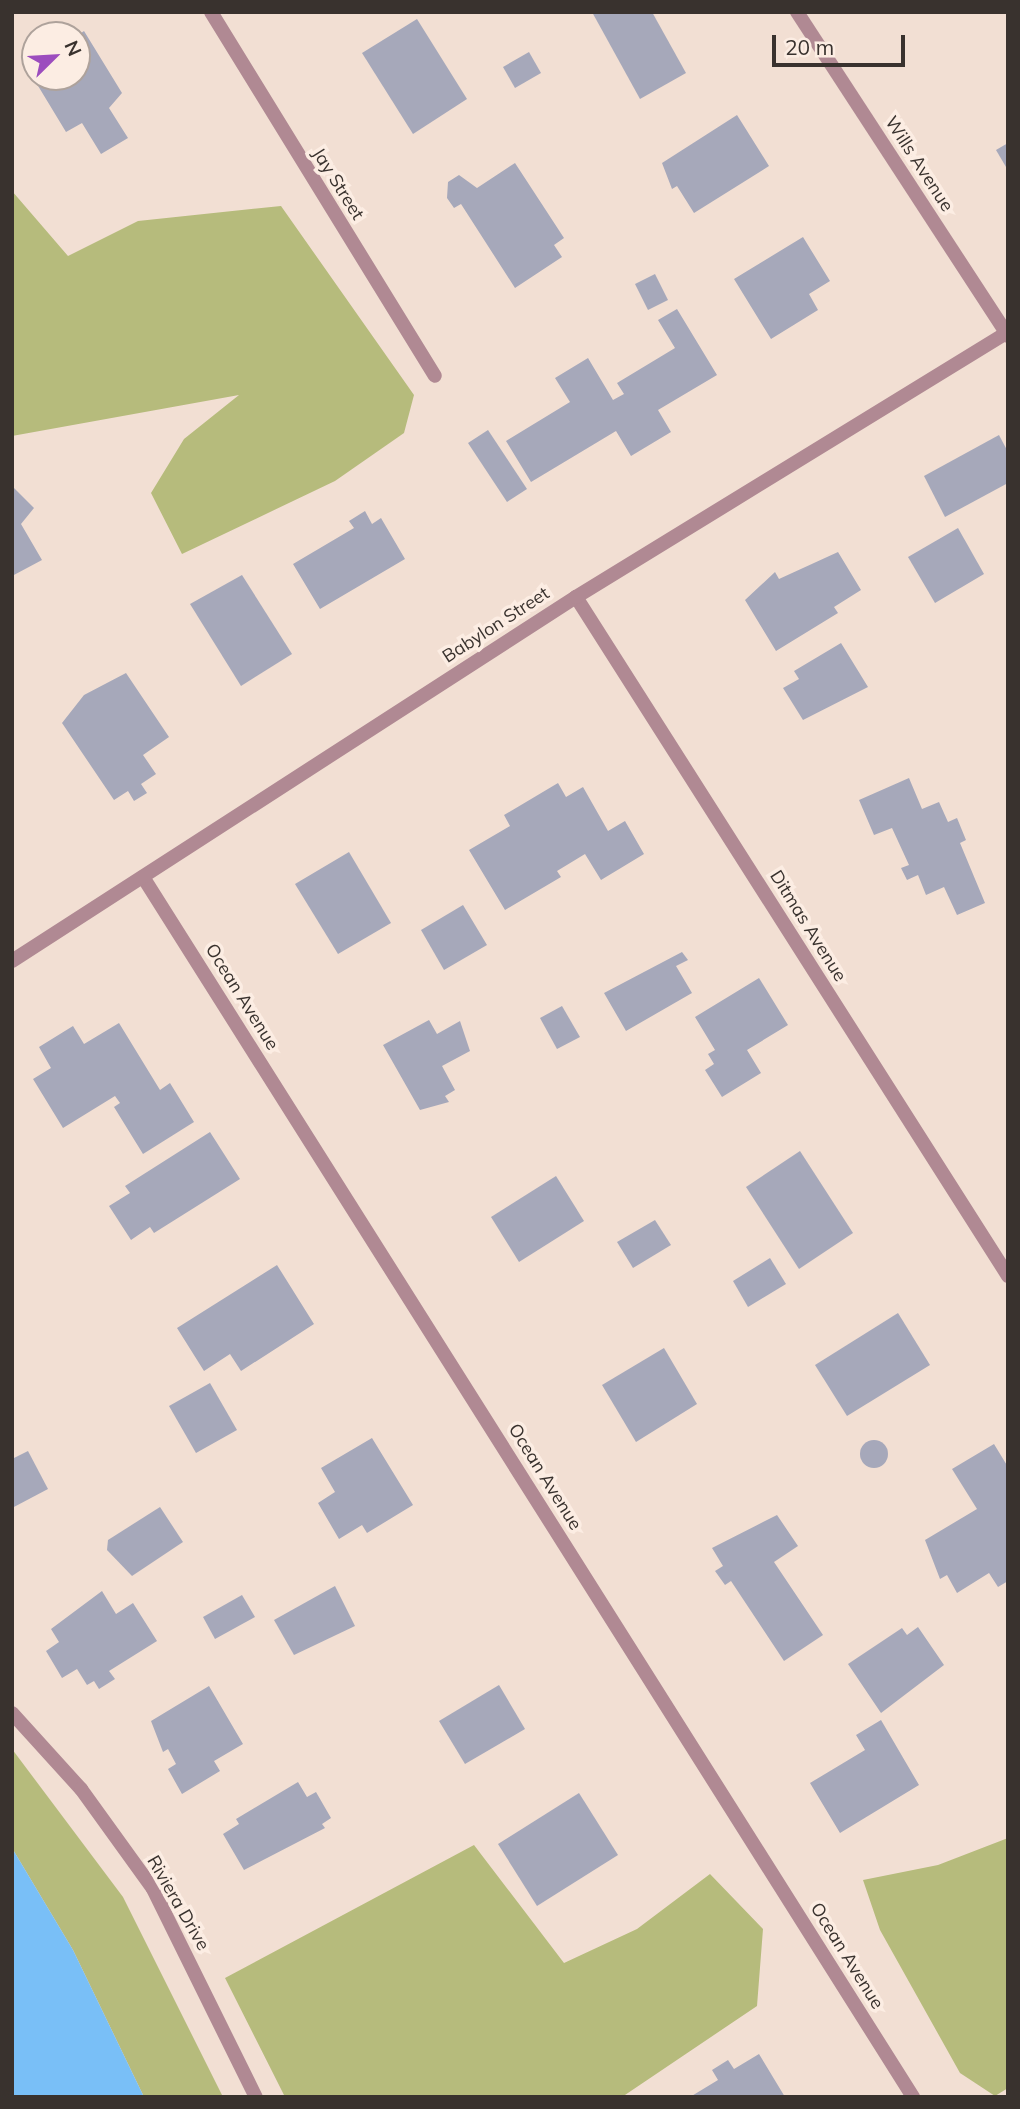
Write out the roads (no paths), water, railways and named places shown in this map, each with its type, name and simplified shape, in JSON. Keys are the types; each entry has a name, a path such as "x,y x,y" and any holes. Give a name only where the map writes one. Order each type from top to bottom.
{"street":[{"name":"Jay Street","path":"211,12 435,376"},
{"name":"Wills Avenue","path":"797,12 1007,334"},
{"name":"Babylon Street","path":"12,961 576,597 1007,334"},
{"name":"Ditmas Avenue","path":"576,597 1008,1276"},
{"name":"Ocean Avenue","path":"143,877 913,2097"},
{"name":"Riviera Drive","path":"12,1713 81,1789 153,1889 256,2097"}],"water":[{"path":"12,1848 73,1950 144,2097 12,2097"}]}
